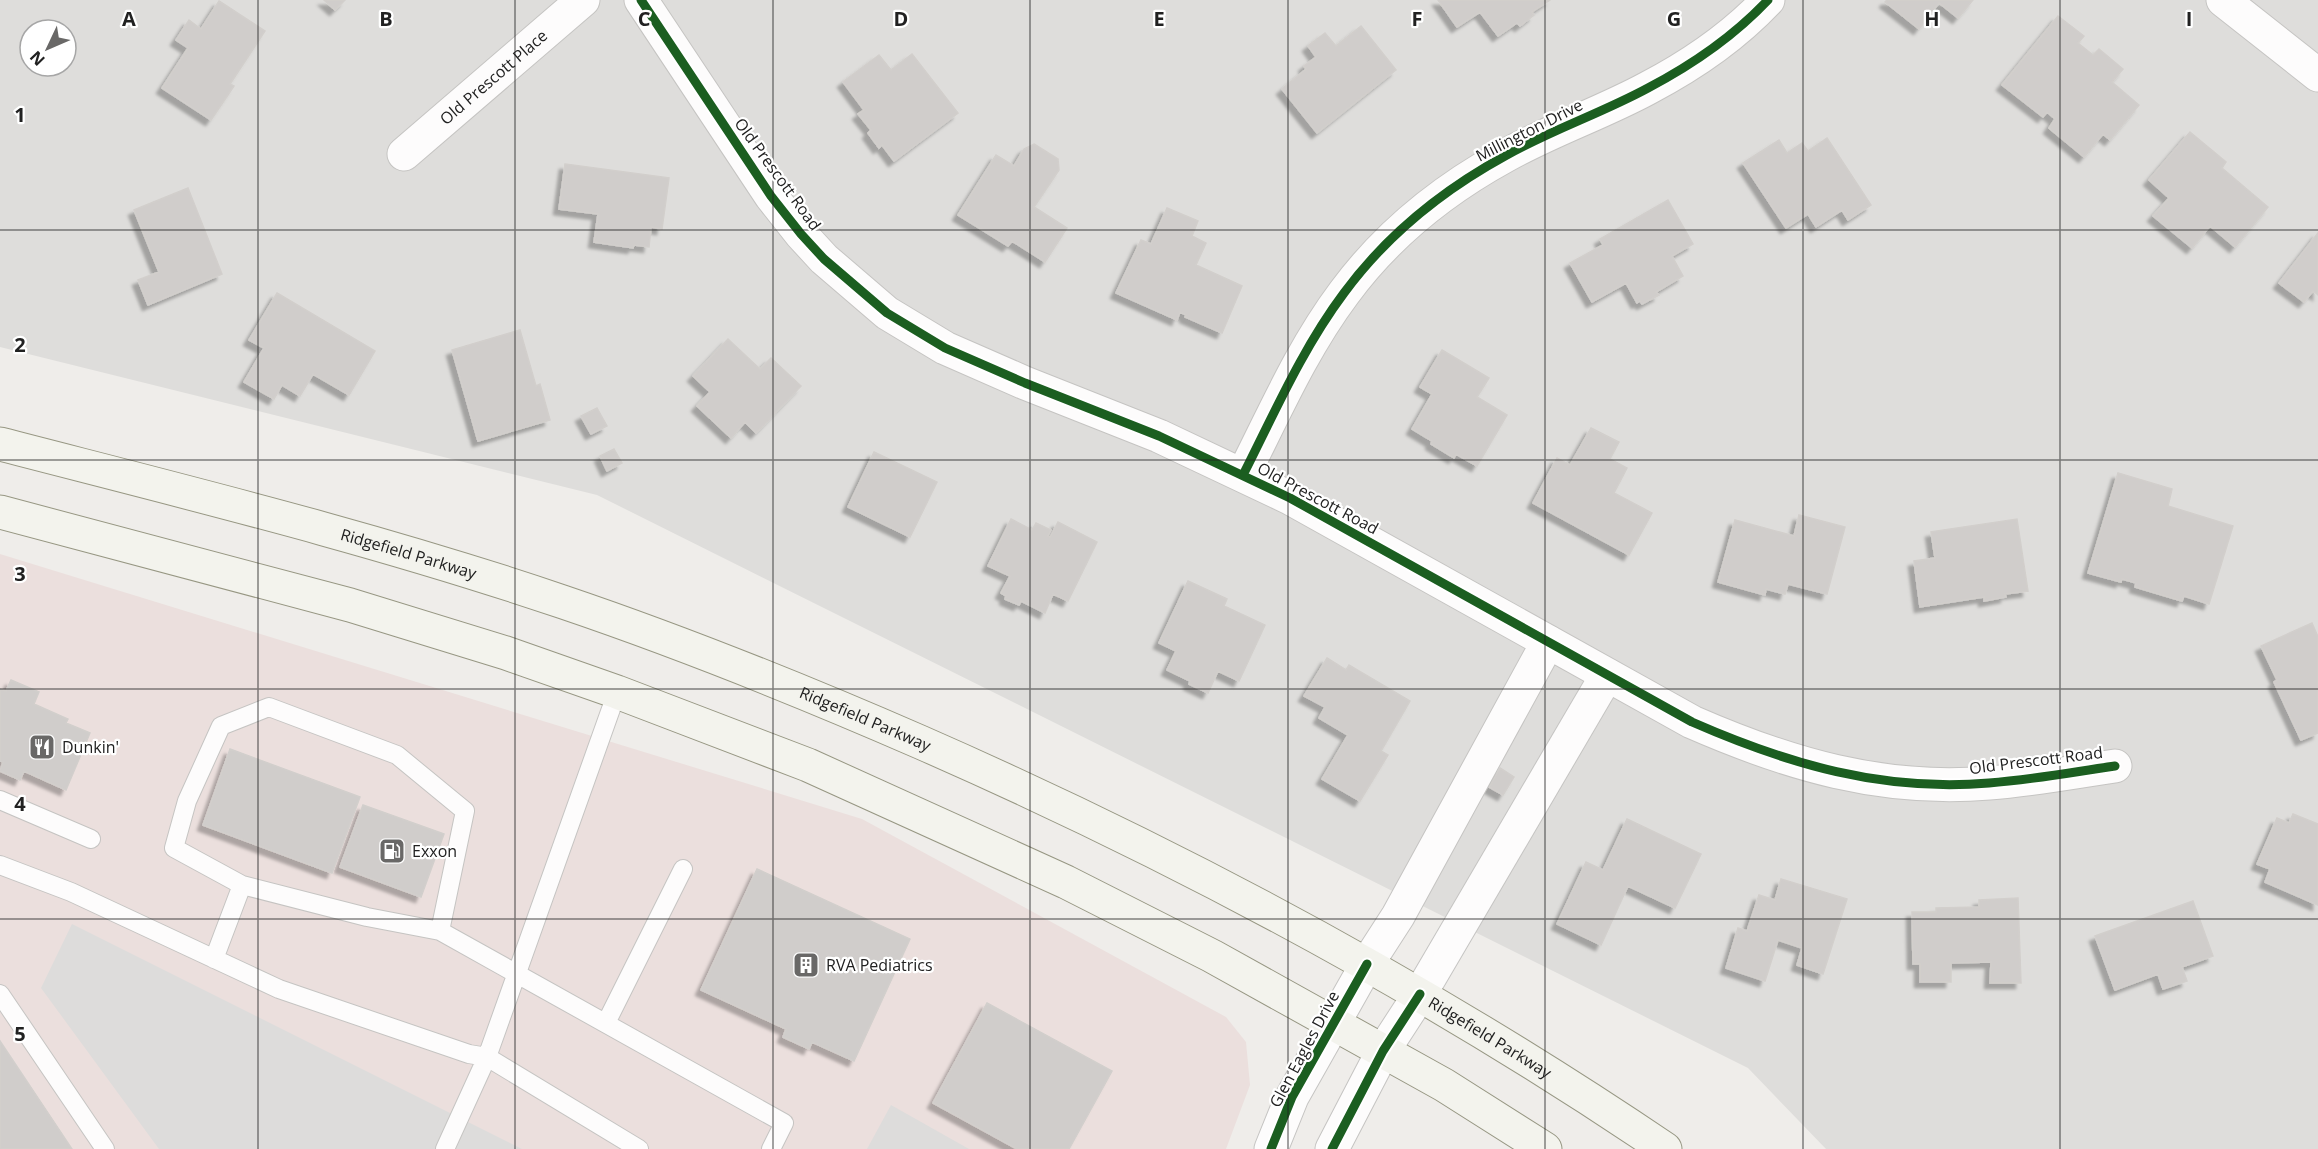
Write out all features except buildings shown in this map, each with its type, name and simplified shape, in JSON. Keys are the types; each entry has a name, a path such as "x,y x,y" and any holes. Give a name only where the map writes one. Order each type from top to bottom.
{"main road":[{"name":"Ridgefield Parkway","path":"0,444 323,528 426,558 563,602 696,650 854,713 1089,818 1299,926 1420,994 1542,1068 1665,1149"},
{"path":"0,512 350,605 617,692 808,765 1023,862 1201,951 1444,1085 1545,1149"}],"street":[{"name":"Old Prescott Place","path":"404,154 583,0"},
{"name":"Old Prescott Road","path":"640,0 771,196 801,234 824,259 887,313 945,348 1025,383 1159,436 1290,498 1692,722 1750,747 1821,770 1887,782 1921,784 1988,784 2115,766"},
{"name":"Millington Drive","path":"1242,475 1304,355 1344,292 1395,234 1449,191 1506,155 1648,89 1707,53 1768,0"},
{"path":"2223,0 2318,75"},
{"name":"Glen Eagles Drive","path":"1271,1149 1292,1097 1367,964 1398,916 1548,642"},
{"path":"1332,1149 1383,1051 1420,994 1607,675"}],"lane":[{"path":"445,1149 487,1058 617,692"},
{"path":"440,932 465,811 397,755 269,707 221,726 187,801 174,848 242,885 367,917 440,932 784,1123 771,1149"},
{"path":"0,800 91,839"},
{"path":"0,865 72,892 279,989 469,1054 487,1058 639,1149"},
{"path":"606,1023 683,869"},
{"path":"214,959 242,885"},
{"path":"0,994 105,1149"}],"shaded area":[{"path":"0,0 2318,0 2318,1149 1826,1149 1748,1068 597,495 0,347"},
{"path":"0,554 862,819 1226,1017 1246,1042 1250,1085 1226,1149 0,1149"},
{"path":"72,924 522,1149 159,1149 41,988"},
{"path":"891,1105 969,1149 867,1149"}],"cycle path":[{"path":"641,0 771,196 801,234 824,259 887,313 945,348 1025,383 1159,436 1290,498 1692,722 1764,751 1836,772 1873,779 1949,785 2036,778 2115,766"},
{"path":"1243,475 1289,382 1329,314 1360,272 1397,234 1438,199 1482,169 1540,138 1631,97 1681,70 1727,38 1768,0"},
{"path":"1271,1149 1292,1097 1367,964"},
{"path":"1332,1149 1383,1051 1420,994"}],"place":[{"name":"Dunkin'","path":"42,747"},
{"name":"Exxon","path":"392,851"},
{"name":"RVA Pediatrics","path":"806,965"}]}
